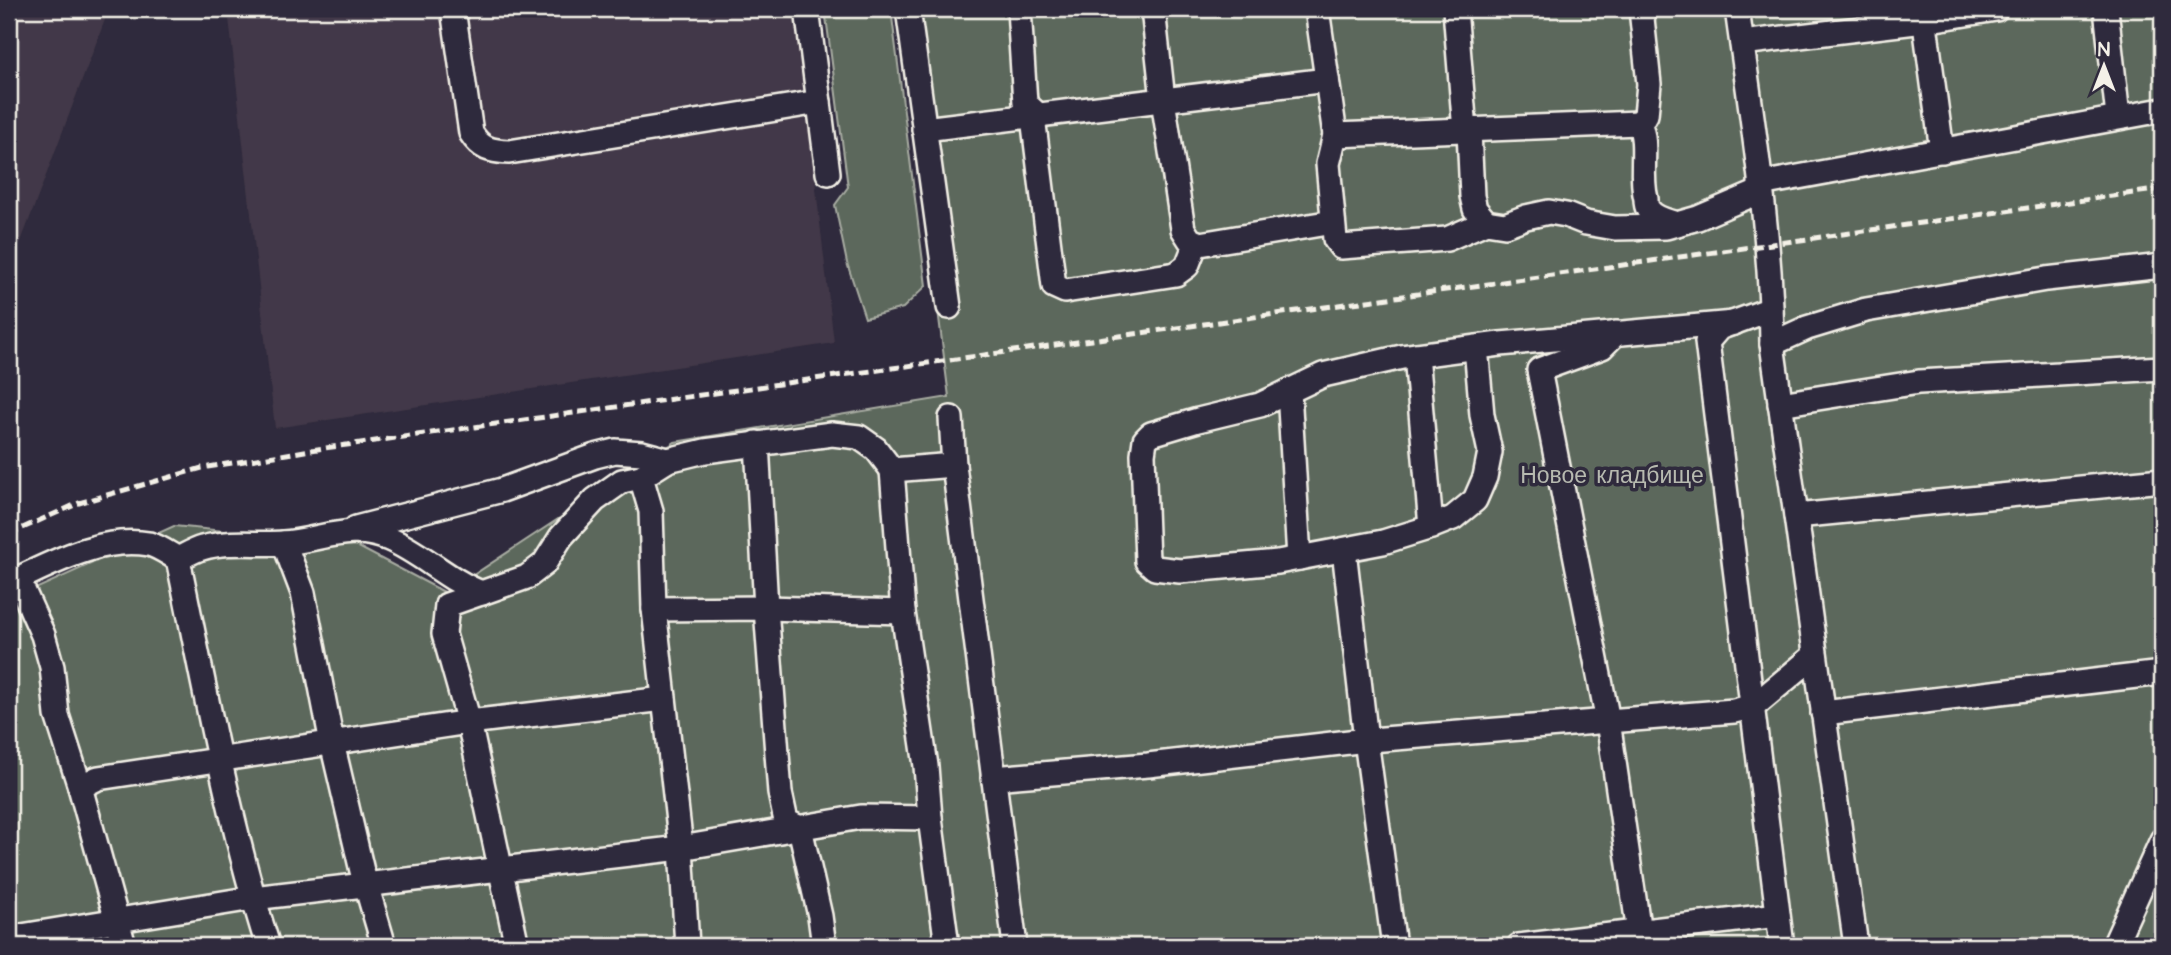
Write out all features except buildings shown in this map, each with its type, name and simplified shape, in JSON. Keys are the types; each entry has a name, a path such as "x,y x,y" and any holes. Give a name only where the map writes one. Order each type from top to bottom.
{"lane":[{"path":"453,9 471,133 479,145 495,152 509,152 819,102"},
{"path":"807,9 828,173"},
{"path":"908,9 950,307"},
{"path":"1019,9 1024,103 1038,115"},
{"path":"1153,9 1163,100 1183,229 1190,240 1196,243 1232,240 1333,222"},
{"path":"1318,9 1335,135 1328,164 1333,222 1335,239 1341,247 1447,239 1486,222 1505,225 1549,212 1615,228 1666,227 1698,218 1761,187 2162,110"},
{"path":"1455,9 1472,196 1475,209 1486,222"},
{"path":"1335,135 1639,123 1646,115 1649,84 1641,9"},
{"path":"1737,9 1761,187 1772,309 1772,344 1856,946"},
{"path":"1742,43 1924,15 1996,9"},
{"path":"2106,9 2118,117"},
{"path":"1924,15 1942,151"},
{"path":"924,129 1327,80"},
{"path":"1038,115 1034,125 1054,286 1065,291 1176,274 1187,266 1196,243"},
{"path":"1639,123 1644,134 1643,190 1648,209 1658,218 1677,224"},
{"path":"1772,344 1807,328 1866,310 2046,279 2162,266"},
{"path":"1772,309 1719,328 1707,342 1782,946"},
{"path":"1476,347 1482,415 1490,452 1485,477 1475,500 1453,518 1382,542 1278,562 1180,571 1155,568 1147,561 1143,454 1145,440 1151,434 1260,405 1323,375 1416,355 1476,347 1616,332 1734,323"},
{"path":"1616,332 1602,347 1539,370 1608,721 1640,939"},
{"path":"1416,355 1432,527"},
{"path":"1780,404 1919,382 2162,368"},
{"path":"1289,391 1299,558"},
{"path":"951,418 954,465 1015,946"},
{"path":"517,946 469,722 444,634 447,605 527,577 544,564 561,537 596,500 621,481 641,477 668,460 705,451 832,434 859,437 876,449 892,470 904,612 926,766 947,946"},
{"path":"757,443 780,793 786,821 800,828"},
{"path":"178,559 202,548 233,542 284,543 339,532 502,490 615,451 642,453 668,460"},
{"path":"892,470 954,465"},
{"path":"641,477 650,511 654,609 681,848 687,946"},
{"path":"1796,516 2162,480"},
{"path":"339,532 367,532 390,539 469,588 482,593"},
{"path":"124,946 57,715 52,667 43,635 13,581 69,556 113,542 151,545 178,559"},
{"path":"284,543 303,593 332,743 383,946"},
{"path":"1344,550 1366,740 1395,946"},
{"path":"178,559 220,760 253,898 268,946"},
{"path":"654,609 766,608 904,612"},
{"path":"993,778 1148,765 1366,740 1734,711 1754,706 1815,655"},
{"path":"1823,713 2162,673"},
{"path":"80,787 99,778 469,722 664,699"},
{"path":"9,937 253,898 681,848 861,817 930,818"},
{"path":"800,828 824,946"},
{"path":"2114,946 2162,840"},
{"path":"1519,946 1640,939 1778,915"}],"shaded area":[{"path":"9,9 109,9 9,273"},
{"path":"228,9 795,9 834,343 275,428"}],"green space":[{"path":"825,9 891,9 926,286 903,308 865,318 847,263 835,205 848,187"},
{"name":"Новое кладбище","path":"900,9 2162,9 2162,946 9,946 9,609 33,590 174,526 353,544 446,593 675,442 949,397"}],"railway":[{"path":"9,534 79,503 202,468 311,450 2162,189"}]}
